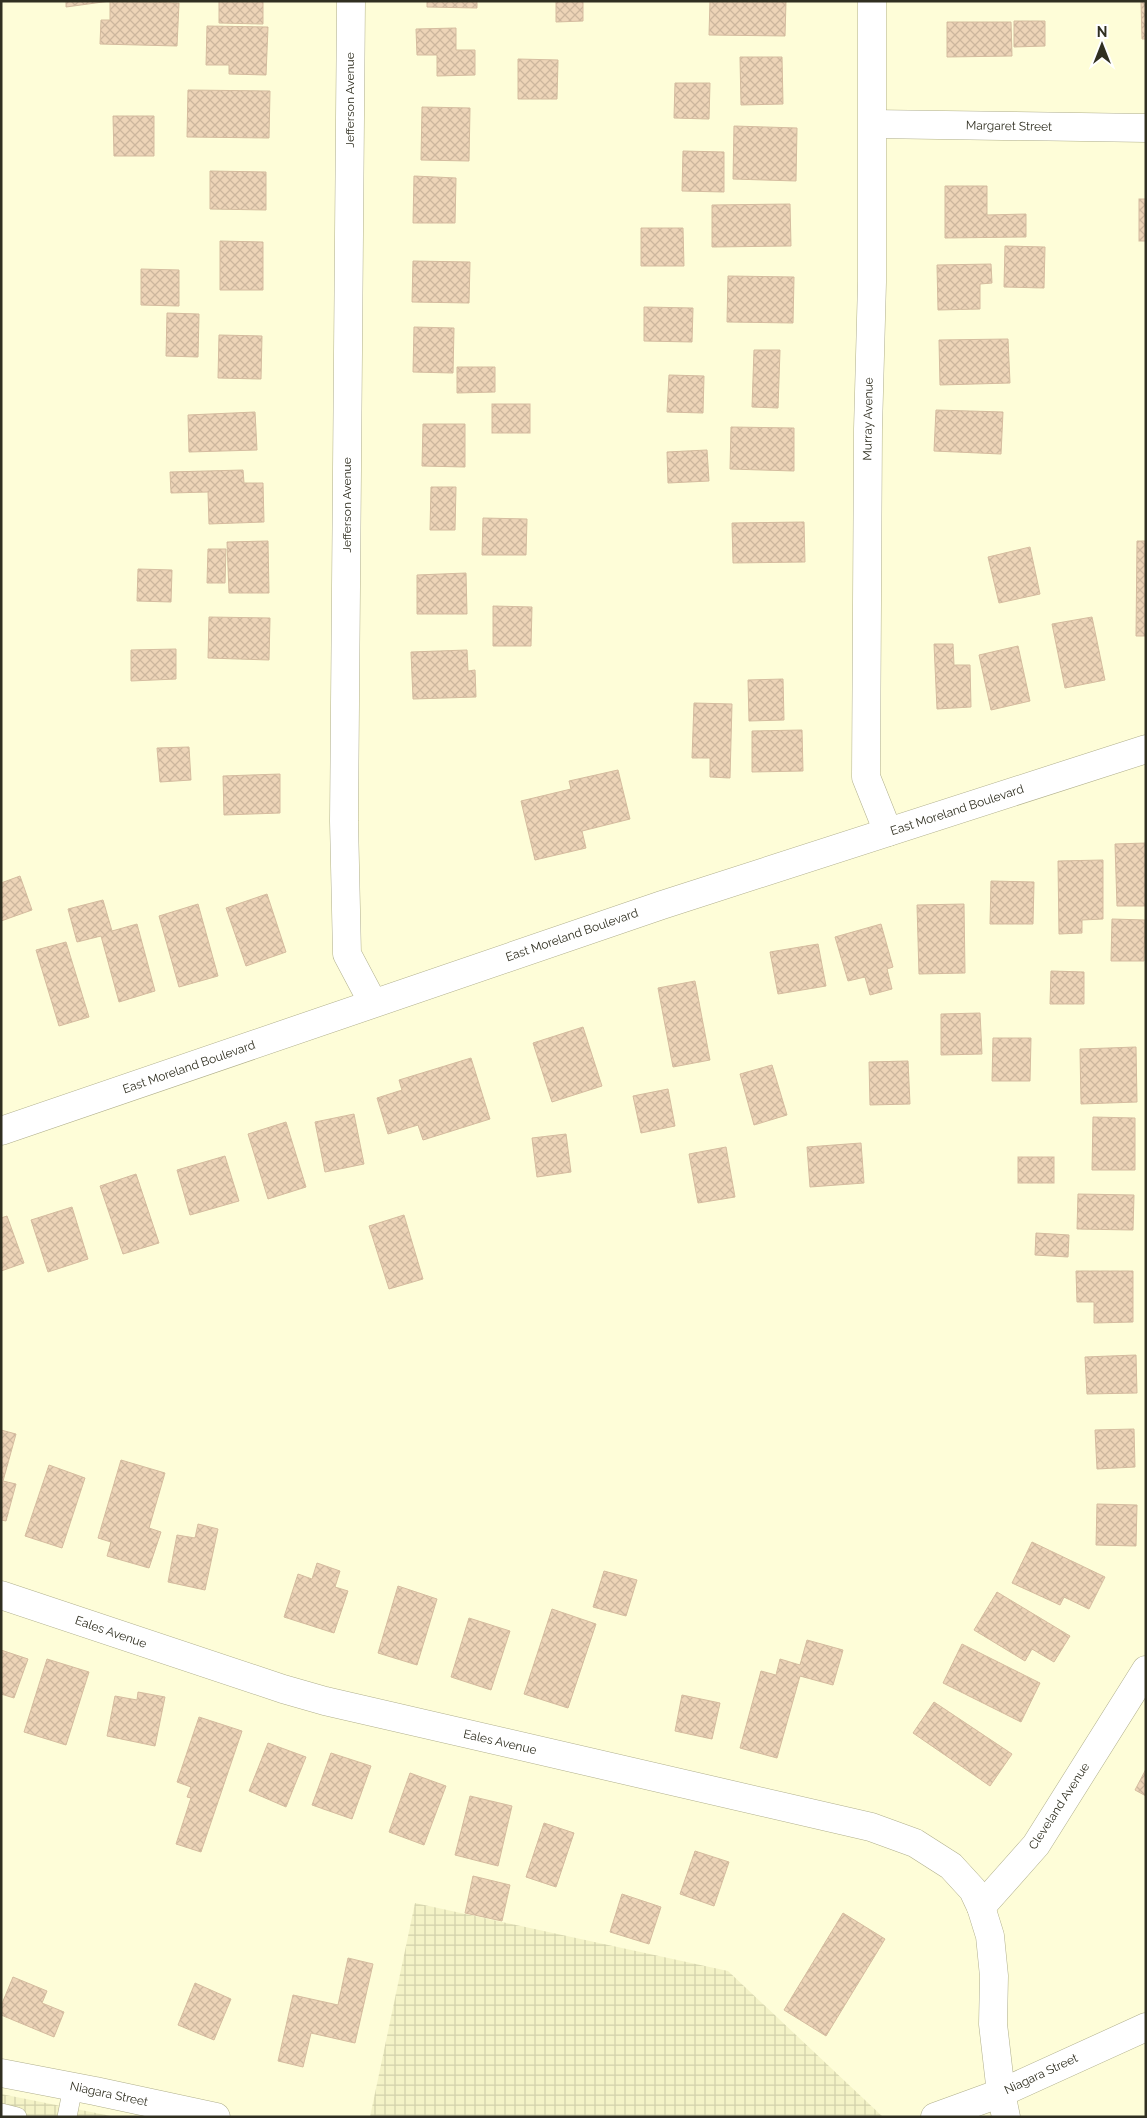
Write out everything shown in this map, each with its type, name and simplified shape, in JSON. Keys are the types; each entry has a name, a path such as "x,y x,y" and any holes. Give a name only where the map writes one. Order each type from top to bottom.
{"street":[{"name":"Jefferson Avenue","path":"351,1 344,821 347,954 373,1003"},
{"name":"Murray Avenue","path":"872,1 873,124 868,429 866,777 888,832"},
{"name":"Margaret Street","path":"873,124 1146,128"},
{"name":"East Moreland Boulevard","path":"1,1131 662,905 1146,749"},
{"name":"Eales Avenue","path":"1,1595 283,1689 325,1701 871,1827 915,1843 951,1866 973,1890 981,1906"},
{"name":"Cleveland Avenue","path":"981,1906 1036,1845 1146,1670"},
{"path":"981,1906 990,1936 994,1976 993,2024 1004,2105"},
{"name":"Niagara Street","path":"935,2117 1004,2105 1146,2027"},
{"name":"Niagara Street","path":"1,2073 216,2117"}],"lane":[{"path":"67,2117 73,2087"},
{"path":"1,2114 17,2117"}],"shaded area":[{"path":"415,1903 728,1971 883,2117 370,2117"},
{"path":"1,2094 116,2117 1,2117"}],"building":[{"path":"66,1 110,1 66,7"},
{"path":"110,1 179,3 177,46 100,44 101,20 110,20"},
{"path":"219,1 263,1 263,24 219,23"},
{"path":"427,1 477,1 477,8 427,7"},
{"path":"556,1 583,1 583,21 556,22"},
{"path":"710,1 786,1 785,36 709,35"},
{"path":"1141,1 1146,1 1146,39 1142,39"},
{"path":"1014,21 1045,21 1045,46 1014,47"},
{"path":"947,22 1011,22 1012,56 947,57"},
{"path":"207,26 268,27 266,75 229,74 229,65 206,65"},
{"path":"456,28 456,50 475,50 475,75 437,76 437,55 417,55 416,29"},
{"path":"740,57 782,57 783,104 741,105"},
{"path":"518,59 558,60 557,99 518,99"},
{"path":"675,83 710,83 709,119 674,118"},
{"path":"188,90 270,91 269,138 187,137"},
{"path":"422,107 470,108 469,161 421,160"},
{"path":"113,116 154,116 154,156 114,156"},
{"path":"734,126 797,128 796,181 733,179"},
{"path":"683,151 724,152 724,192 682,191"},
{"path":"210,171 266,172 266,210 210,209"},
{"path":"414,176 456,178 455,223 413,223"},
{"path":"945,186 987,186 987,215 1026,214 1026,237 945,238"},
{"path":"1139,199 1146,199 1146,241 1139,241"},
{"path":"790,204 791,246 712,247 712,205"},
{"path":"641,228 683,228 684,266 641,266"},
{"path":"220,241 263,242 263,290 220,290"},
{"path":"1005,246 1045,247 1044,288 1004,287"},
{"path":"413,261 470,262 469,303 412,302"},
{"path":"991,264 992,283 980,284 980,309 938,310 937,265"},
{"path":"141,269 179,270 179,306 141,305"},
{"path":"728,276 794,277 793,323 727,322"},
{"path":"644,307 693,308 692,342 644,341"},
{"path":"167,313 199,314 198,357 166,356"},
{"path":"414,327 454,328 453,373 413,372"},
{"path":"219,335 262,336 261,379 218,378"},
{"path":"1008,339 1010,383 940,385 939,340"},
{"path":"754,350 780,350 778,408 752,407"},
{"path":"457,367 495,367 495,392 457,393"},
{"path":"669,375 704,376 703,413 667,412"},
{"path":"492,404 530,404 530,433 492,433"},
{"path":"936,410 1003,412 1001,454 934,451"},
{"path":"255,412 257,450 189,452 188,415"},
{"path":"423,424 465,424 465,467 422,466"},
{"path":"731,427 794,428 794,471 730,469"},
{"path":"707,450 709,481 668,483 667,452"},
{"path":"243,470 244,483 263,483 264,522 209,524 208,492 171,493 170,472"},
{"path":"431,487 456,487 455,530 430,530"},
{"path":"483,518 527,519 526,555 482,555"},
{"path":"804,522 805,562 733,563 732,523"},
{"path":"268,541 269,593 229,593 227,542"},
{"path":"1137,541 1146,541 1146,636 1136,636"},
{"path":"1030,547 1040,594 999,603 988,557"},
{"path":"208,549 226,549 225,583 207,583"},
{"path":"138,569 172,570 171,602 137,601"},
{"path":"466,573 467,614 417,614 417,575"},
{"path":"493,606 532,607 531,646 493,646"},
{"path":"209,617 270,618 269,660 208,658"},
{"path":"1092,617 1105,680 1065,688 1052,624"},
{"path":"934,644 953,644 954,665 970,665 971,707 937,709"},
{"path":"1018,646 1030,701 991,710 979,655"},
{"path":"176,649 176,679 131,681 131,650"},
{"path":"467,650 468,671 475,670 476,697 413,699 411,652"},
{"path":"783,679 784,720 749,721 748,680"},
{"path":"694,703 732,704 730,778 710,777 710,758 692,758"},
{"path":"802,730 803,771 752,772 752,731"},
{"path":"189,747 191,780 160,782 157,748"},
{"path":"618,770 630,819 582,831 586,848 535,860 521,801 571,789 569,781"},
{"path":"280,774 280,813 224,815 223,776"},
{"path":"1146,843 1146,906 1117,906 1115,844"},
{"path":"1103,860 1103,919 1082,920 1082,933 1059,934 1058,861"},
{"path":"20,876 32,910 1,921 1,883"},
{"path":"991,881 1034,882 1033,924 990,924"},
{"path":"267,894 286,952 246,966 226,908"},
{"path":"103,900 112,931 137,924 155,991 119,1002 101,936 77,942 68,909"},
{"path":"198,904 218,976 179,987 159,916"},
{"path":"964,904 965,973 919,974 917,905"},
{"path":"1112,919 1145,920 1144,961 1111,961"},
{"path":"881,924 893,967 887,969 892,989 870,995 865,977 848,981 835,937"},
{"path":"66,942 89,1017 59,1026 36,950"},
{"path":"818,944 826,986 778,994 770,952"},
{"path":"1051,971 1084,972 1084,1004 1050,1004"},
{"path":"695,981 710,1060 673,1067 658,988"},
{"path":"980,1013 982,1054 941,1055 941,1014"},
{"path":"583,1027 602,1086 552,1102 533,1043"},
{"path":"993,1038 1031,1038 1030,1081 992,1081"},
{"path":"1136,1047 1137,1102 1081,1104 1080,1049"},
{"path":"471,1058 490,1119 423,1140 418,1125 388,1134 377,1098 402,1090 399,1080"},
{"path":"908,1061 910,1104 870,1105 869,1062"},
{"path":"772,1065 787,1115 754,1125 740,1074"},
{"path":"668,1089 675,1126 641,1133 633,1096"},
{"path":"354,1114 364,1164 325,1172 315,1122"},
{"path":"1093,1117 1135,1118 1135,1170 1092,1170"},
{"path":"286,1122 306,1187 268,1199 248,1134"},
{"path":"566,1134 571,1172 537,1177 532,1138"},
{"path":"861,1143 864,1183 810,1187 807,1147"},
{"path":"726,1147 735,1197 698,1203 689,1154"},
{"path":"225,1156 239,1201 190,1215 177,1170"},
{"path":"1018,1157 1054,1157 1054,1183 1018,1183"},
{"path":"136,1174 159,1243 123,1254 100,1186"},
{"path":"1078,1194 1134,1195 1133,1230 1077,1229"},
{"path":"72,1207 88,1259 48,1272 31,1220"},
{"path":"404,1215 423,1279 389,1289 369,1226"},
{"path":"7,1216 24,1263 1,1271 1,1218"},
{"path":"1036,1233 1069,1235 1068,1257 1035,1255"},
{"path":"1076,1271 1133,1271 1133,1322 1094,1323 1094,1302 1077,1302"},
{"path":"1136,1355 1137,1393 1087,1394 1085,1357"},
{"path":"1134,1429 1135,1467 1097,1469 1095,1430"},
{"path":"1,1430 16,1434 3,1481 16,1484 6,1521 1,1520"},
{"path":"121,1460 165,1473 149,1528 161,1532 149,1568 107,1556 111,1542 98,1538"},
{"path":"49,1465 85,1478 62,1548 25,1536"},
{"path":"1097,1504 1137,1505 1136,1546 1096,1545"},
{"path":"198,1524 218,1529 205,1590 168,1582 177,1535 195,1538"},
{"path":"1032,1542 1105,1577 1089,1609 1064,1597 1060,1605 1012,1583"},
{"path":"317,1563 340,1571 335,1587 348,1591 334,1633 284,1617 298,1574 312,1579"},
{"path":"604,1571 637,1580 626,1616 593,1607"},
{"path":"398,1586 437,1599 417,1665 378,1653"},
{"path":"997,1592 1070,1636 1054,1662 1032,1649 1025,1661 974,1630"},
{"path":"552,1609 596,1624 568,1708 524,1694"},
{"path":"469,1618 510,1631 491,1690 451,1677"},
{"path":"807,1640 843,1650 833,1685 800,1676 777,1758 740,1748 761,1671 776,1675 780,1659 800,1665"},
{"path":"962,1644 1040,1683 1021,1722 943,1683"},
{"path":"1,1650 28,1659 14,1698 1,1694"},
{"path":"47,1659 89,1672 66,1745 24,1732"},
{"path":"138,1692 165,1697 155,1746 107,1736 115,1696 137,1700"},
{"path":"682,1695 720,1703 712,1739 675,1731"},
{"path":"934,1702 1012,1754 990,1786 913,1733"},
{"path":"199,1717 242,1731 201,1852 176,1844 191,1798 187,1797 191,1787 177,1782"},
{"path":"268,1743 306,1757 286,1807 249,1791"},
{"path":"331,1753 371,1766 352,1819 312,1805"},
{"path":"1146,1769 1146,1796 1135,1790"},
{"path":"410,1773 446,1786 424,1845 389,1832"},
{"path":"470,1796 512,1806 498,1866 455,1855"},
{"path":"544,1823 574,1833 556,1887 526,1877"},
{"path":"695,1851 729,1862 714,1906 680,1894"},
{"path":"473,1876 510,1885 502,1921 465,1913"},
{"path":"622,1894 661,1907 649,1944 610,1932"},
{"path":"843,1913 885,1939 826,2036 784,2010"},
{"path":"348,1958 373,1964 355,2043 311,2033 303,2067 278,2061 293,1995 338,2005"},
{"path":"13,1977 47,1991 42,2003 64,2012 54,2037 1,2015 1,2006"},
{"path":"195,1983 231,1999 214,2040 178,2025"}]}
